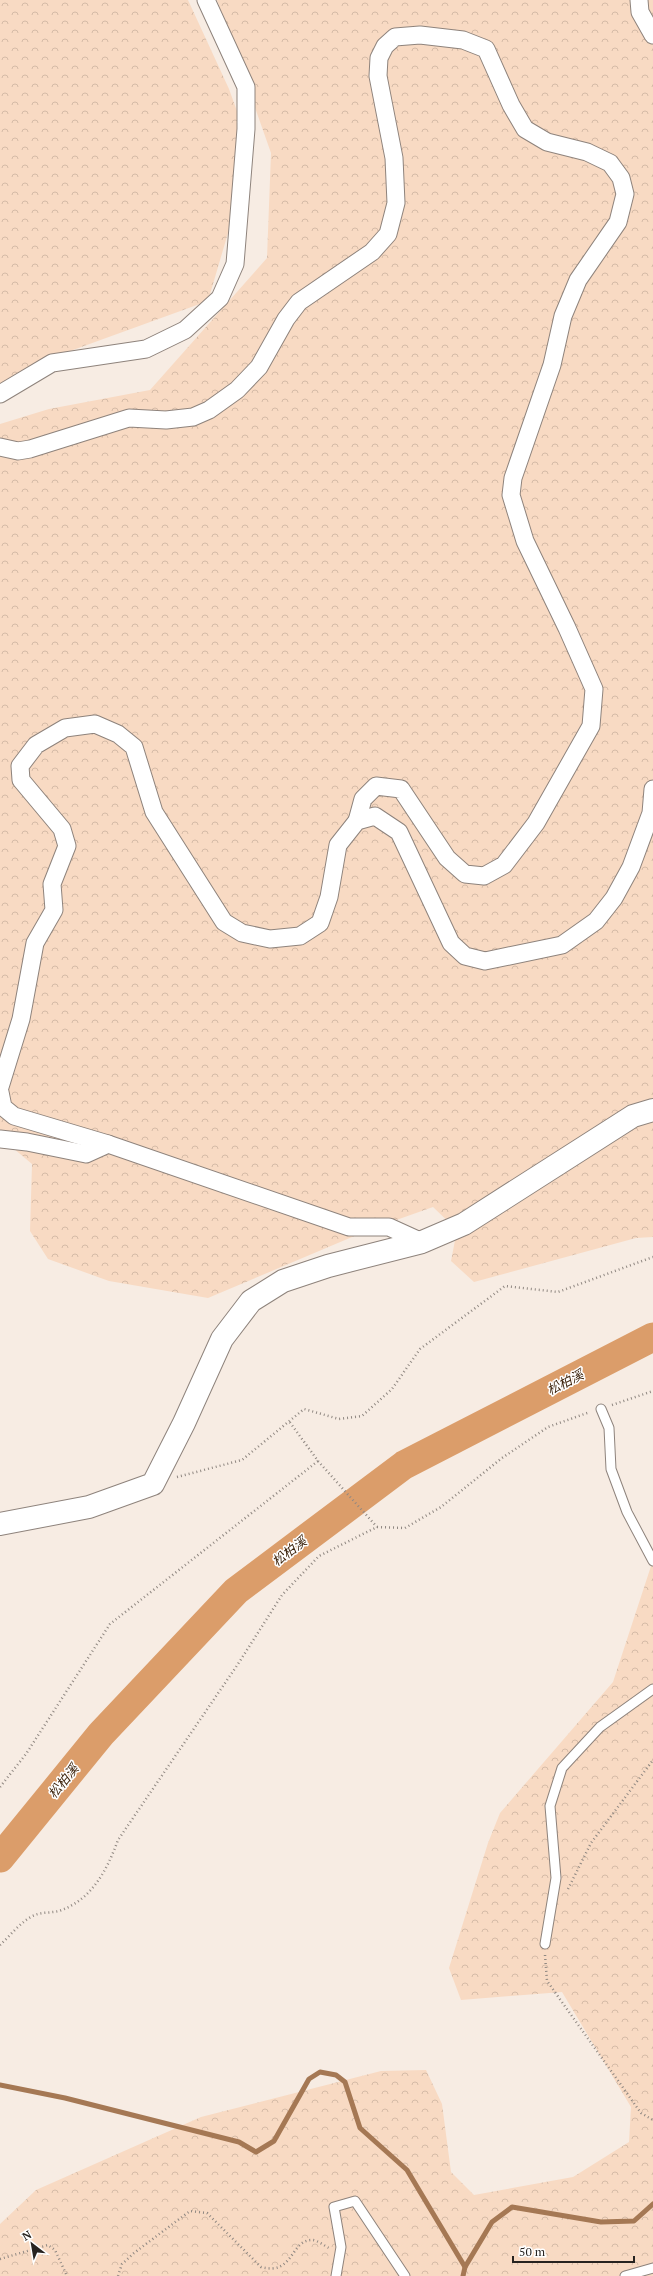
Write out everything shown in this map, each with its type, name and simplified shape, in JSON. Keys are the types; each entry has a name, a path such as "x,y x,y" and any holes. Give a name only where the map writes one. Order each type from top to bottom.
{"main road":[{"path":"0,1524 89,1507 154,1484 184,1423 222,1339 251,1301 284,1281 328,1266 422,1242 464,1224 633,1116 653,1110"}],"street":[{"path":"0,394 52,363 146,349 184,330 220,298 235,264 246,129 246,87 206,0"},
{"path":"639,0 640,12 653,35"},
{"path":"0,447 18,451 30,449 129,418 166,420 193,417 209,410 237,390 259,367 286,319 299,302 372,252 388,234 396,203 394,158 378,76 379,58 385,46 395,37 420,35 463,40 486,49 510,105 525,129 547,142 587,152 610,163 621,178 625,194 618,222 578,280 563,316 552,366 513,478 511,495 525,541 568,628 594,689 591,726 536,823 504,865 484,876 465,874 447,858 401,789 376,786 363,799 357,821 338,845 329,897 320,923 300,936 270,939 242,933 224,922 154,812 134,747 118,734 95,724 66,728 36,745 20,766 22,780 62,829 68,846 52,884 54,910 35,943 21,1019 0,1087"},
{"path":"357,821 375,816 399,832 452,943 465,956 485,961 562,945 596,921 614,898 631,867 651,813 653,789"},
{"path":"0,1092 3,1107 14,1116 108,1144 349,1227 389,1227 422,1242"},
{"path":"0,1139 27,1142 86,1154 108,1144"}],"lane":[{"path":"601,1409 609,1428 611,1469 627,1512 653,1561"},
{"path":"545,1944 556,1878 550,1806 562,1768 600,1727 653,1689"},
{"path":"336,2276 340,2247 334,2207 355,2201 405,2276"},
{"path":"625,2276 653,2268"}],"path":[{"path":"154,1484 242,1460 289,1420 304,1410 339,1419 362,1416 392,1389 420,1349 505,1286 558,1292 653,1257"},
{"path":"0,1945 34,1915 59,1911 82,1898 96,1885 108,1867 118,1840 238,1664 282,1594 319,1556 377,1527 405,1528 441,1507 502,1458 548,1427 653,1391"},
{"path":"289,1420 318,1461 377,1527"},
{"path":"0,1787 26,1754 110,1624 318,1461"},
{"path":"566,1893 590,1843 653,1760"},
{"path":"545,1944 547,1982 641,2113 653,2120"},
{"path":"118,2276 122,2264 134,2253 190,2211 207,2213 261,2268 270,2270 284,2266 303,2243 313,2240 329,2248 338,2258"},
{"path":"0,2259 48,2246 55,2250 67,2276"}],"green space":[{"path":"0,0 188,0 229,89 242,125 228,233 208,301 73,350 0,386"},
{"path":"217,0 653,0 653,1237 636,1238 474,1282 451,1261 457,1230 433,1207 371,1229 208,1298 109,1281 48,1259 30,1231 32,1164 7,1143 0,1143 0,424 49,409 150,390 267,258 271,153"},
{"path":"653,1560 653,2276 0,2276 0,2224 36,2190 201,2117 381,2071 426,2070 442,2104 451,2172 474,2195 573,2177 629,2142 631,2107 562,1992 461,2000 449,1968 488,1843 500,1813 613,1682"}],"waterway":[{"name":"松柏溪","path":"0,1858 101,1734 236,1591 404,1465 653,1337"},
{"path":"0,2085 65,2098 239,2142 256,2152 274,2141 309,2079 320,2072 336,2075 345,2082 360,2128 407,2170 465,2267 492,2222 512,2207 601,2222 634,2221 653,2204"},
{"path":"463,2276 465,2267"}]}
